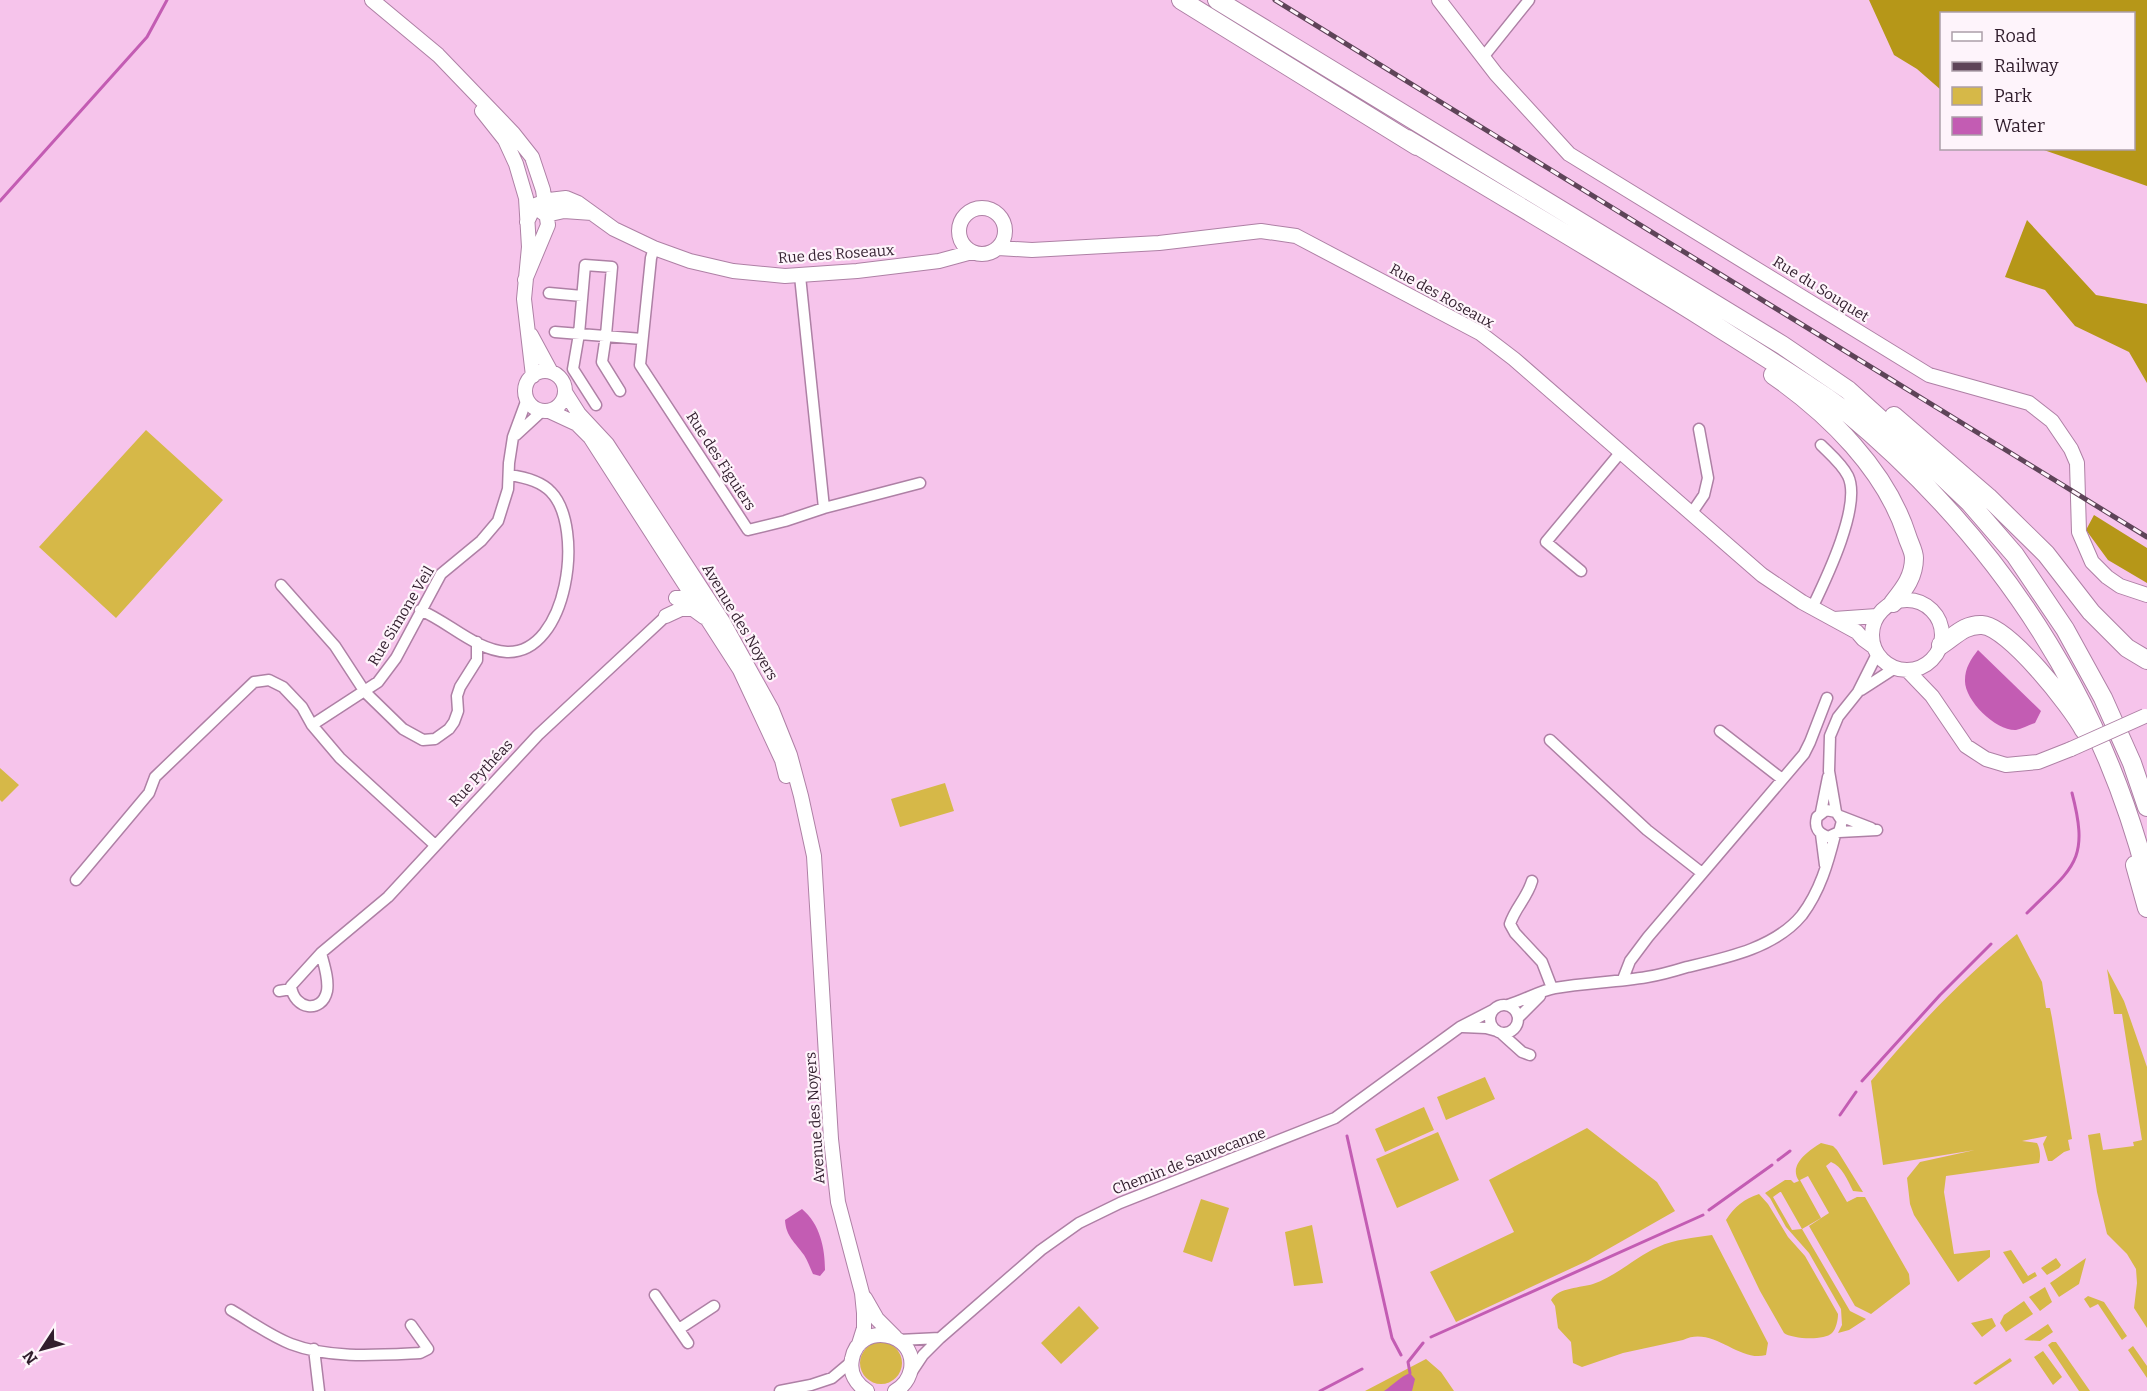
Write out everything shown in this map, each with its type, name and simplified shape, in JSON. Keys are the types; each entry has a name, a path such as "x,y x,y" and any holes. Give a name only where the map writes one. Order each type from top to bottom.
{"highway":[{"path":"1181,0 1664,300 1787,386 1839,431 1866,462 1893,501 1914,557 1909,583 1893,603"},
{"path":"1217,0 1782,345 1848,390 1970,503 2015,555 2065,629 2103,698 2132,763 2147,807"},
{"path":"1407,139 1779,365 1843,409 1901,460 2000,571 2045,636 2083,705 2114,773 2137,837 2147,877"},
{"path":"1630,252 1705,286 1845,377 1917,435 1988,497 2046,554 2091,612 2127,648 2147,660"},
{"path":"1941,645 1968,627 1983,625 1990,627 2005,636 2068,705 2080,723 2102,768 2120,816 2147,908"}],"street":[{"path":"372,0 438,55 513,133 532,157 540,203 527,222"},
{"name":"Rue du Souquet","path":"1439,0 1496,74 1569,154 1929,375 2030,404 2052,421 2071,449 2076,463 2079,532 2091,562 2120,586 2147,595"},
{"path":"1484,56 1529,0"},
{"path":"438,55 505,140 519,173 526,198 529,247 524,299 533,376"},
{"path":"519,173 529,181 546,215 548,225 525,280"},
{"name":"Rue des Roseaux","path":"540,203 566,198 578,203 614,229 654,248 690,261 733,271 785,276 857,272 939,261 972,252 986,254 1001,242 1020,250 1160,243 1261,231 1296,236 1480,333 1508,354 1762,575 1812,608 1857,632 1875,650"},
{"path":"972,252 959,234 963,219 976,209 991,210 1003,221 1001,242"},
{"path":"546,215 564,211 592,213"},
{"path":"951,256 962,241"},
{"name":"Rue des Figuiers","path":"654,248 640,365 748,531 824,508"},
{"path":"596,405 573,369 579,334 585,265 612,267 602,362 620,391"},
{"path":"800,276 824,508 920,483"},
{"path":"549,293 582,296"},
{"path":"513,437 546,411 560,404 565,392 561,380 551,372 528,328"},
{"path":"555,332 642,339"},
{"path":"546,411 531,405 527,399 526,387 538,372 551,372"},
{"name":"Avenue des Noyers","path":"565,392 579,414 607,444 716,621 782,760 796,804 817,901 832,1149 838,1202 862,1293 864,1328 851,1362"},
{"name":"Rue Simone Veil","path":"312,726 365,692 386,674 441,574 481,541 498,521 508,489 513,437 527,399"},
{"name":"Avenue des Noyers","path":"546,411 577,424 590,437 693,595 716,621"},
{"path":"1691,514 1704,495 1708,478 1699,429"},
{"path":"1812,608 1848,521 1853,494 1848,477 1837,461 1821,445"},
{"path":"1581,571 1546,542 1620,453"},
{"path":"420,610 477,642 497,651 509,652 523,649 540,637 554,620 560,606 568,568 566,516 562,506 541,484 523,477 509,475"},
{"path":"666,616 676,598 679,573"},
{"path":"281,585 335,646 365,692 403,729 423,740 435,739 449,729 454,722 458,711 457,696 460,687 477,660 477,642"},
{"path":"676,598 693,595"},
{"path":"1858,692 1901,669 1918,669 1928,664 1936,656 1941,645 1940,622 1926,605 1904,600 1893,603 1877,616 1872,636 1875,650 1884,662 1901,669 1932,696 1966,746 1986,759 2006,765 2038,762 2146,715"},
{"path":"666,616 681,609 693,609 716,621"},
{"name":"Rue Pythéas","path":"291,989 297,978 321,953 388,897 538,735 666,616"},
{"path":"1833,619 1877,616"},
{"path":"1825,871 1821,834 1815,823 1821,812 1829,771 1829,743 1832,729 1838,717 1858,692 1875,650"},
{"path":"1928,664 1932,696"},
{"path":"76,880 149,793 155,777 254,682 268,680 284,687 302,707 312,726 340,758 435,846"},
{"path":"1623,979 1630,960 1803,754 1827,698"},
{"path":"1720,731 1782,779"},
{"path":"1550,740 1647,830 1702,873"},
{"path":"1508,1005 1514,1008 1521,1044 1530,1055 1522,1052 1499,1033 1490,1021 1493,1010 1498,1006 1508,1005 1548,991 1647,977 1709,962 1748,949 1786,930 1801,915 1815,895 1837,833 1842,827 1829,771"},
{"path":"1821,812 1831,810 1877,830 1837,833 1828,837 1821,834"},
{"path":"1532,881 1528,893 1514,913 1510,924 1515,933 1542,962 1548,991"},
{"path":"279,991 291,989 296,1002 304,1006 314,1006 322,1001 327,993 327,984 321,953"},
{"path":"1460,1027 1486,1028 1508,1034 1548,991"},
{"name":"Chemin de Sauvecanne","path":"908,1382 923,1355 940,1338 1041,1250 1079,1222 1120,1203 1335,1118 1460,1027 1493,1010"},
{"name":"Avenue des Noyers","path":"862,1293 878,1319 910,1355 908,1382"},
{"path":"655,1295 688,1343"},
{"path":"679,1329 714,1306"},
{"path":"231,1310 289,1343 360,1356 420,1353 428,1349 411,1325"},
{"path":"859,1344 865,1339 881,1334 898,1340 940,1338"},
{"path":"314,1349 318,1391"},
{"path":"832,1378 851,1362 855,1379 867,1391"},
{"path":"780,1391 832,1378 855,1379"},
{"path":"895,1391 908,1382"}],"green space":[{"path":"146,430 223,500 116,618 39,547"},
{"path":"0,768 19,785 2,802 0,800"},
{"path":"945,783 954,811 900,827 891,799"},
{"path":"2017,934 2042,982 2046,1008 2050,1008 2072,1139 2068,1140 2070,1150 2052,1161 2048,1161 2043,1144 2047,1136 2022,1141 2037,1143 2040,1153 2039,1163 1946,1176 1944,1192 1954,1254 1990,1250 1990,1257 1958,1282 1914,1215 1910,1204 1907,1178 1920,1162 1975,1150 1883,1165 1871,1081 1940,1004"},
{"path":"2107,969 2124,1001 2147,1067 2147,1328 2134,1308 2136,1269 2127,1254 2107,1234 2097,1192 2088,1135 2100,1133 2103,1150 2134,1146 2133,1142 2142,1140 2122,1014 2114,1014"},
{"path":"1485,1077 1495,1099 1446,1120 1437,1097"},
{"path":"1424,1107 1434,1130 1385,1152 1375,1129"},
{"path":"1587,1128 1657,1182 1675,1211 1587,1261 1456,1322 1430,1272 1514,1232 1489,1180"},
{"path":"1438,1132 1459,1180 1397,1208 1376,1159"},
{"path":"1821,1143 1833,1146 1837,1150 1863,1192 1853,1191 1844,1174 1835,1164 1831,1162 1826,1166 1847,1202 1857,1197 1865,1197 1909,1274 1910,1284 1871,1314 1855,1306 1809,1226 1829,1213 1808,1176 1800,1180 1821,1218 1802,1229 1850,1311 1866,1319 1849,1330 1838,1333 1842,1325 1841,1309 1809,1253 1786,1227 1765,1193 1785,1180 1791,1180 1794,1183 1799,1181 1796,1175 1798,1164 1805,1154","holes":["1780,1192 1802,1229 1792,1230 1773,1197"]},
{"path":"1759,1194 1768,1204 1788,1237 1805,1256 1838,1314 1835,1329 1828,1336 1808,1338 1794,1337 1784,1333 1760,1291 1726,1220 1740,1204"},
{"path":"1201,1199 1229,1208 1212,1262 1183,1252"},
{"path":"1312,1225 1323,1283 1294,1286 1285,1232"},
{"path":"1712,1235 1768,1343 1766,1355 1746,1354 1715,1340 1694,1337 1623,1353 1582,1367 1573,1363 1571,1342 1558,1328 1555,1306 1551,1300 1555,1296 1565,1290 1602,1281 1664,1244"},
{"path":"2011,1250 2028,1276 2035,1272 2037,1276 2023,1284 2003,1252"},
{"path":"2056,1258 2061,1265 2047,1275 2041,1268"},
{"path":"2086,1258 2079,1284 2059,1297 2050,1283"},
{"path":"2045,1287 2052,1302 2040,1311 2029,1297"},
{"path":"2088,1296 2104,1302 2127,1336 2122,1340 2098,1304 2090,1308 2084,1299"},
{"path":"2024,1301 2033,1314 2006,1332 2000,1323 2004,1315"},
{"path":"1079,1306 1099,1328 1061,1364 1041,1343"},
{"path":"1992,1318 1996,1326 1982,1337 1971,1323"},
{"path":"2048,1324 2053,1332 2040,1341 2024,1340"},
{"path":"881,1342 896,1348 902,1363 896,1378 881,1384 866,1378 860,1363 866,1348"},
{"path":"2056,1342 2090,1391 2079,1391 2048,1345"},
{"path":"2133,1346 2147,1366 2147,1378 2128,1350"},
{"path":"2043,1351 2062,1377 2053,1385 2034,1357"},
{"path":"2010,1358 2012,1361 1976,1385 1973,1383"},
{"path":"1426,1359 1441,1372 1454,1391 1365,1391"}],"shaded area":[{"path":"1869,0 2147,0 2147,186 2044,150 2135,150 2135,12 1940,12 1940,89 1917,69 1894,55"},
{"path":"2027,220 2096,295 2147,304 2147,383 2129,352 2075,326 2045,290 2005,277"},
{"path":"2094,515 2147,548 2147,583 2108,560 2086,530"}],"water":[{"path":"1978,650 2041,711 2035,723 2016,730 2008,729 1991,720 1975,705 1966,688 1965,680 1969,664"},
{"path":"802,1209 813,1222 820,1237 825,1270 820,1276 813,1274 786,1226 785,1220"},
{"path":"1410,1373 1415,1379 1412,1391 1384,1391 1400,1378"}],"waterway":[{"path":"0,201 147,37 167,0"},
{"path":"2027,913 2056,885 2074,862 2079,834 2072,793"},
{"path":"1862,1081 1940,995 1991,944"},
{"path":"1840,1115 1856,1092"},
{"path":"1347,1136 1392,1338 1401,1355"},
{"path":"1778,1160 1790,1151"},
{"path":"1709,1210 1772,1165"},
{"path":"1431,1337 1703,1215"},
{"path":"1410,1373 1408,1362 1423,1343"},
{"path":"1320,1391 1362,1369"}],"railway":[{"path":"1275,0 2147,537"}]}
